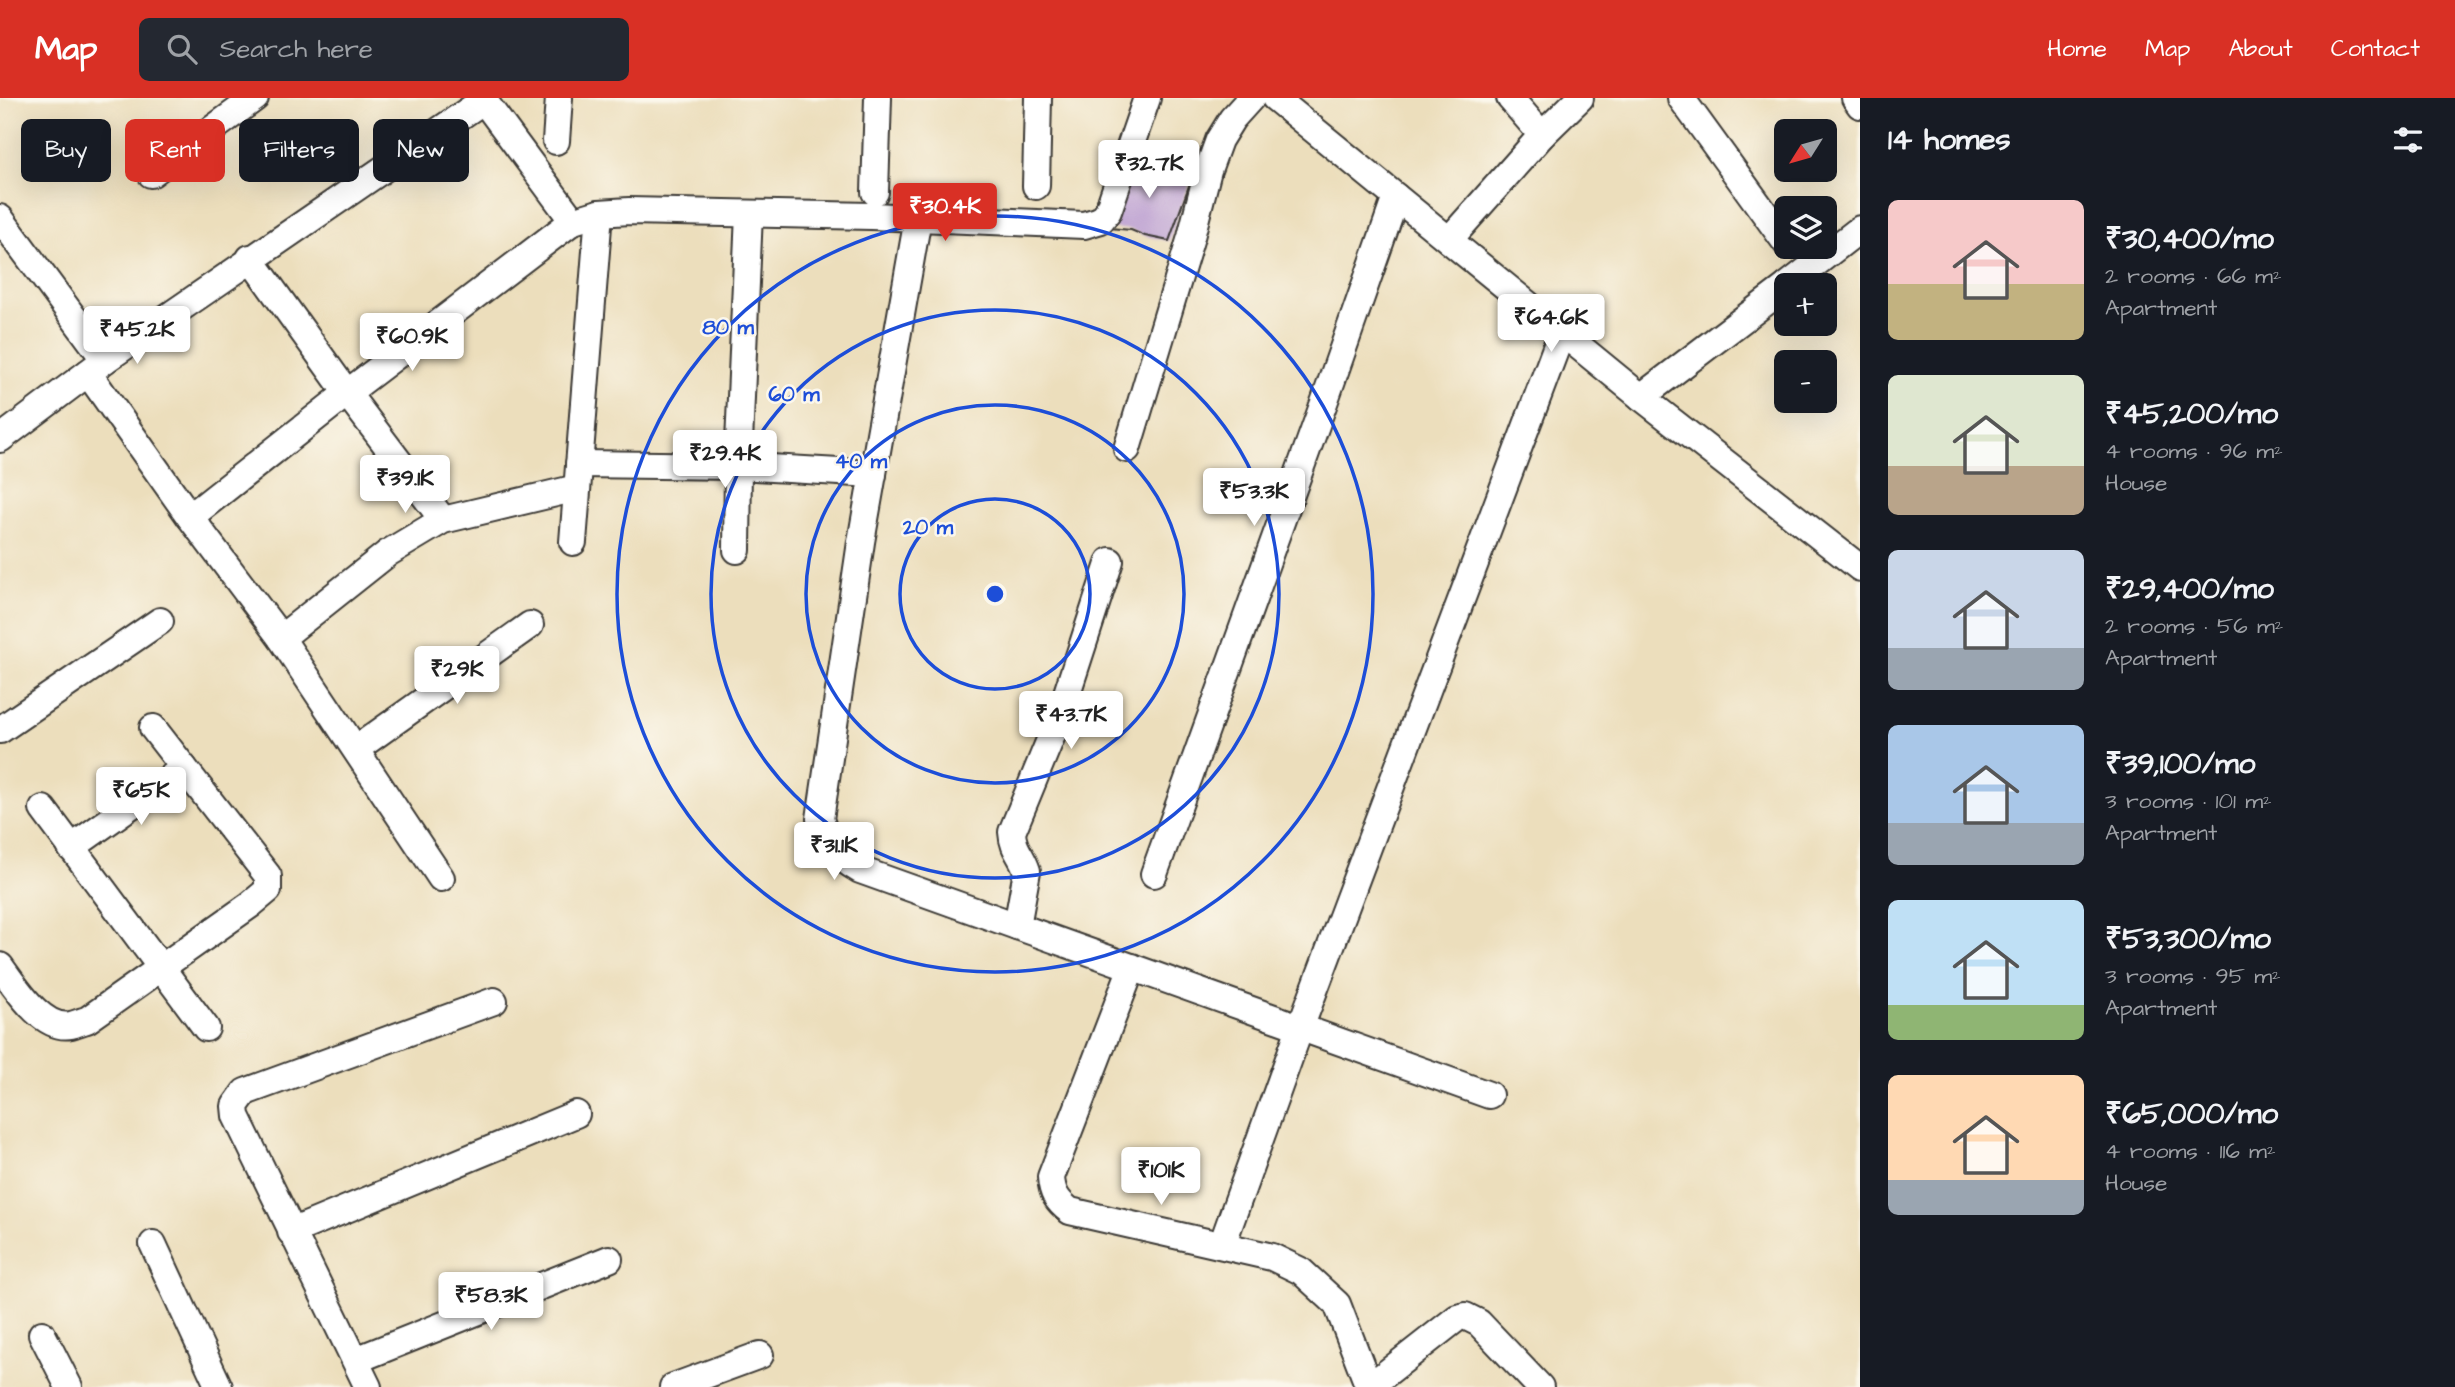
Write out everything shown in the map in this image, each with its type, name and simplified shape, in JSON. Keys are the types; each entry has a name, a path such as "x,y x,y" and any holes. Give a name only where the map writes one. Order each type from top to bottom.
{"street":[{"path":"225,120 255,98"},
{"path":"556,141 559,98"},
{"path":"876,192 878,98"},
{"path":"1036,186 1038,98"},
{"path":"190,517 347,393 573,221 599,213 918,218 1084,225 1094,223 1108,211 1147,98"},
{"path":"1127,449 1219,140 1232,119 1251,98"},
{"path":"1275,98 1641,397 1860,568"},
{"path":"1510,98 1542,135"},
{"path":"1449,240 1542,135 1580,98"},
{"path":"1681,98 1774,226"},
{"path":"1855,98 1860,105"},
{"path":"0,439 96,366 483,99 573,221"},
{"path":"1154,874 1396,197"},
{"path":"573,542 599,213"},
{"path":"737,550 749,215"},
{"path":"0,218 190,517 281,638 441,878"},
{"path":"918,218 873,474 820,819 828,843 841,859 860,870 1489,1095"},
{"path":"1804,273 1860,229"},
{"path":"250,258 443,520"},
{"path":"1641,397 1774,296"},
{"path":"1222,1245 1300,1028 1562,332"},
{"path":"281,638 388,553 443,520 578,476 738,466 873,474"},
{"path":"1017,926 1027,871 1015,849 1012,832 1059,718 1110,561"},
{"path":"0,730 160,621"},
{"path":"356,749 530,625"},
{"path":"0,966 35,1010 49,1022 70,1026 87,1020 268,890 268,876 153,728"},
{"path":"71,848 184,768"},
{"path":"43,809 206,1028"},
{"path":"1132,967 1051,1177 1052,1191 1061,1204 1070,1211 1272,1257 1301,1271 1337,1304 1369,1387 1457,1318 1465,1316 1479,1323 1540,1387"},
{"path":"368,1387 291,1232 236,1115 235,1106 245,1092 494,1001"},
{"path":"291,1232 576,1114"},
{"path":"153,1244 219,1387"},
{"path":"356,1360 609,1259"},
{"path":"42,1334 69,1387"},
{"path":"673,1387 760,1355"}],"building":[{"path":"1127,155 1191,180 1169,241 1131,230 1110,228"}]}
